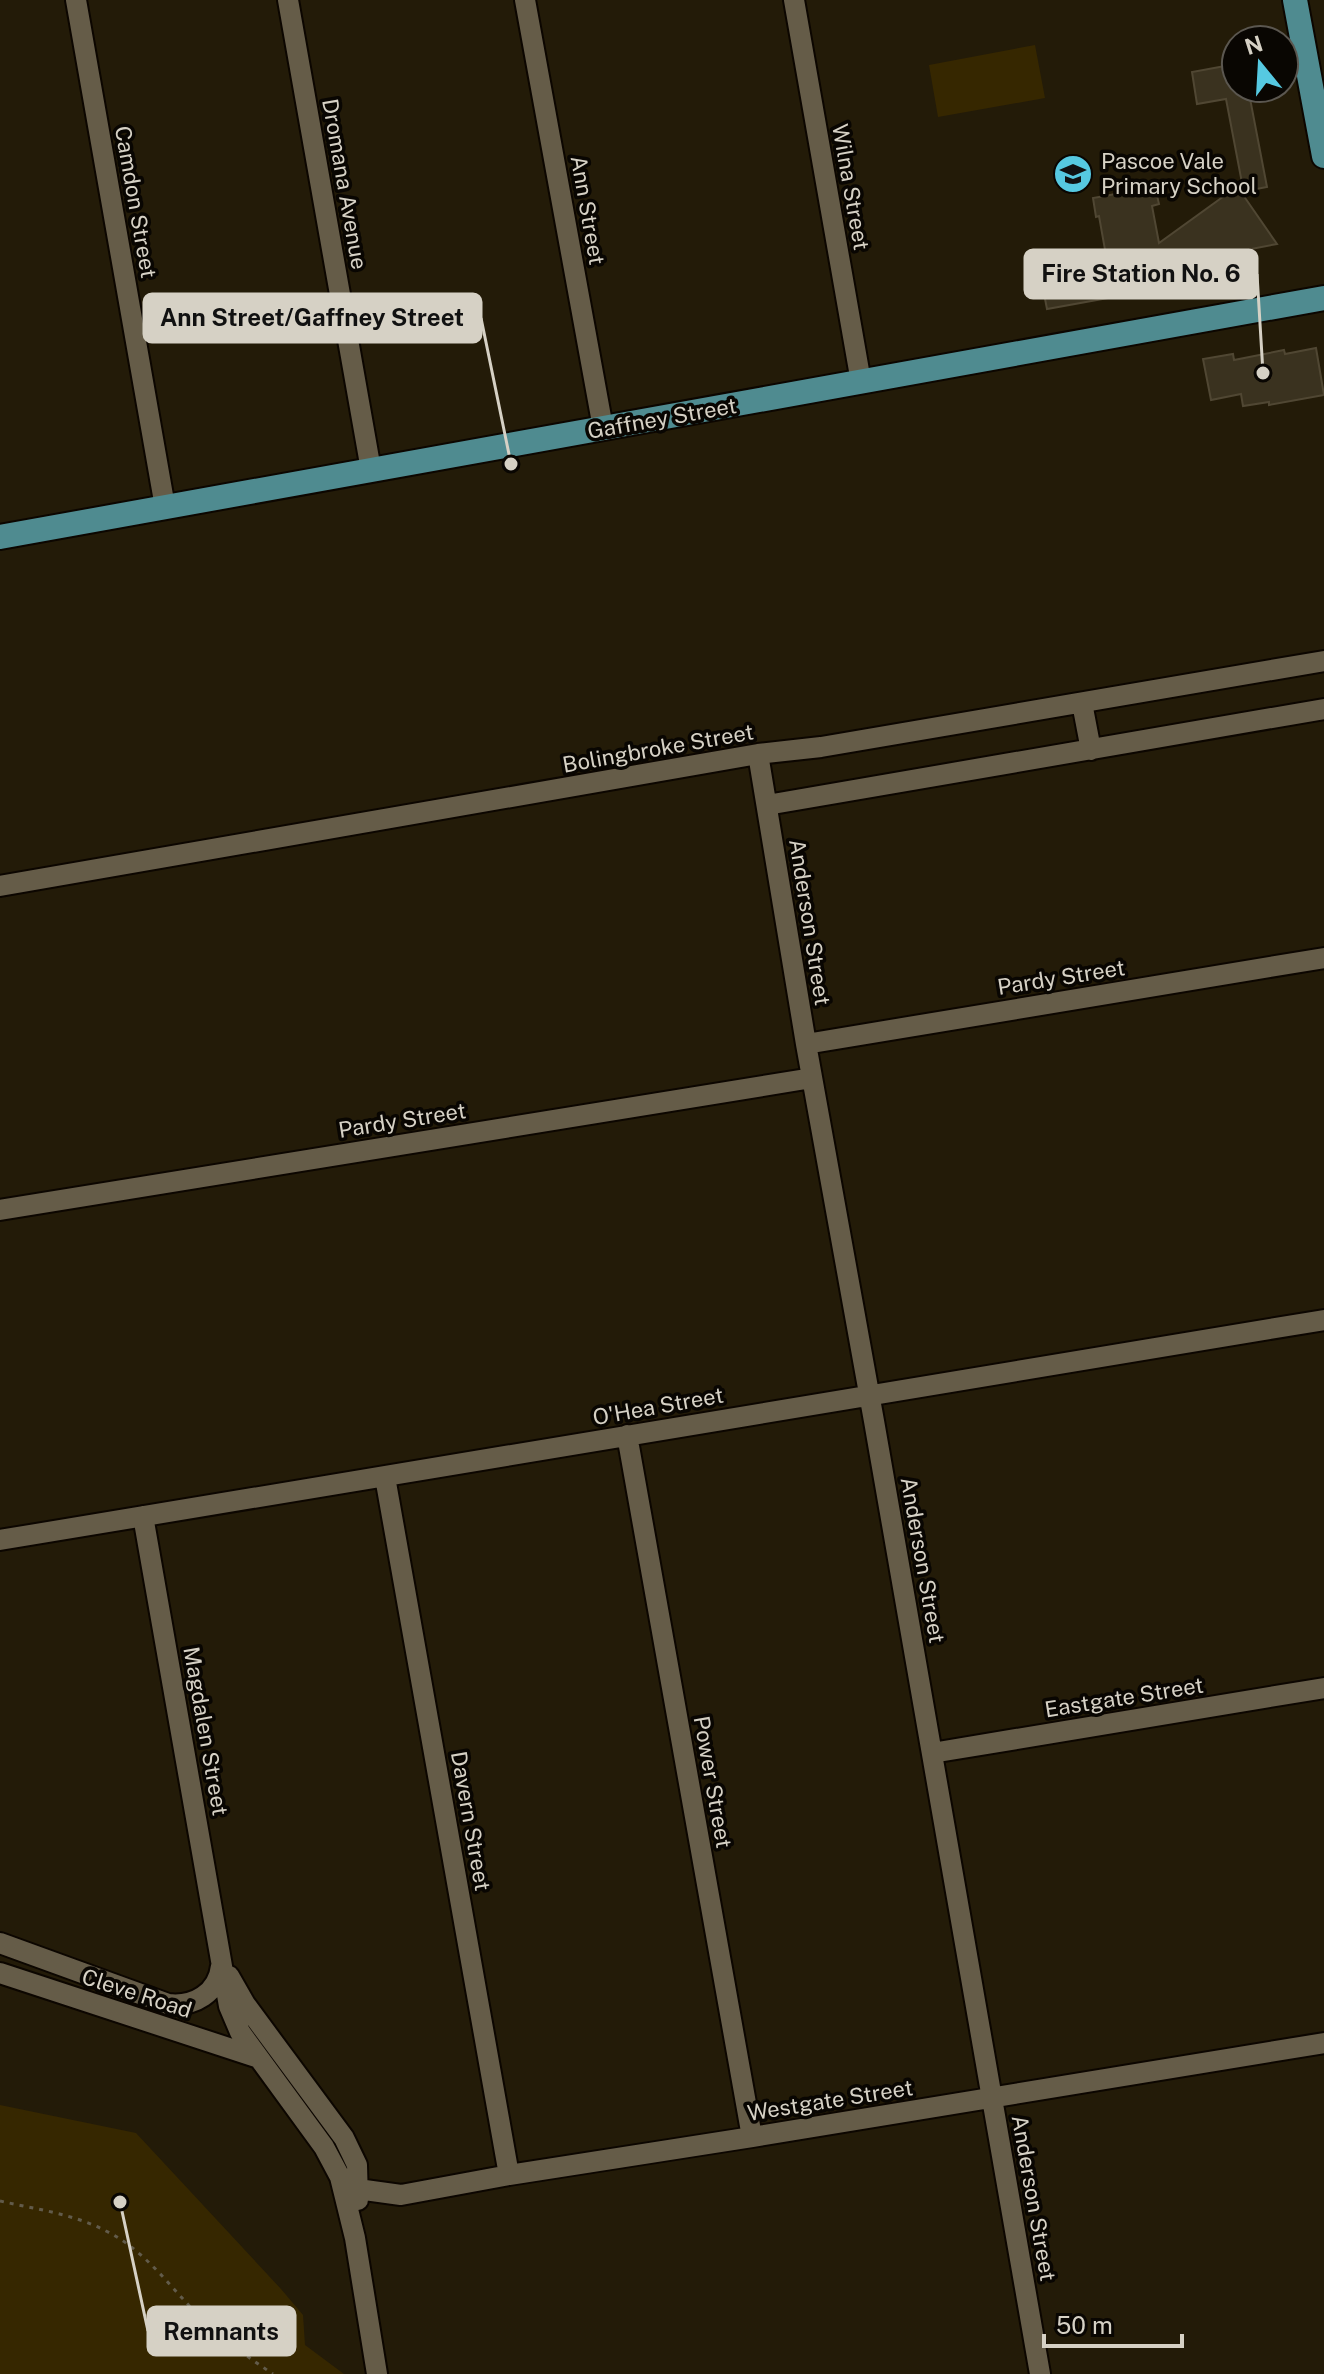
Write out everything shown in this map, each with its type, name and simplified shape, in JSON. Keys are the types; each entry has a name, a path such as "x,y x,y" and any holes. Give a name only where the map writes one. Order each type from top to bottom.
{"main road":[{"path":"1295,0 1324,156"},
{"name":"Gaffney Street","path":"0,537 1324,298"}],"street":[{"name":"Camdon Street","path":"76,0 165,507"},
{"name":"Dromana Avenue","path":"288,0 371,470"},
{"name":"Ann Street","path":"525,0 603,428"},
{"name":"Wilna Street","path":"794,0 861,382"},
{"name":"Bolingbroke Street","path":"0,886 758,754 821,747 1324,661"},
{"path":"1082,703 1091,750"},
{"path":"767,805 1324,709"},
{"name":"Anderson Street","path":"758,754 806,1044 1040,2374"},
{"name":"Pardy Street","path":"806,1044 1324,958"},
{"name":"Pardy Street","path":"0,1210 812,1078"},
{"name":"O'Hea Street","path":"0,1540 1324,1320"},
{"name":"Power Street","path":"627,1435 752,2137"},
{"name":"Davern Street","path":"385,1477 509,2175"},
{"name":"Magdalen Street","path":"143,1516 226,1991 234,2019 351,2188"},
{"name":"Eastgate Street","path":"932,1753 1324,1688"},
{"name":"Cleve Road","path":"0,1943 157,2000 179,2005 195,2002 212,1990 220,1976 221,1954"},
{"name":"Magdalen Street","path":"221,1954 227,1974 245,2004 344,2138 357,2165 351,2188 355,2238 377,2374"},
{"name":"Cleve Road","path":"0,1973 259,2058"},
{"name":"Westgate Street","path":"351,2188 401,2195 1324,2043"}],"path":[{"path":"0,2201 85,2222 109,2232 155,2268 225,2339 273,2374"}],"shaded area":[{"path":"1035,45 1045,98 938,117 929,65"},
{"path":"0,2105 136,2133 303,2315 305,2345 344,2374 0,2374"}],"building":[{"path":"1220,67 1220,100 1197,104 1192,72"},
{"path":"1227,104 1251,104 1267,187 1241,192 1277,244 1251,249 1254,267 1199,278 1195,259 1176,263 1152,254 1158,289 1047,309 1040,273 1107,261 1093,198 1155,187 1159,204 1152,206 1159,243 1242,183"},
{"path":"1316,348 1324,395 1269,405 1269,402 1243,406 1241,394 1211,400 1203,359 1233,354 1234,360 1284,350 1285,354"}],"place":[{"name":"Pascoe Vale Primary School","path":"1073,174"},
{"name":"Fire Station No. 6","path":"1263,373"},
{"name":"Ann Street/Gaffney Street","path":"511,464"},
{"name":"Remnants","path":"120,2202"}]}
